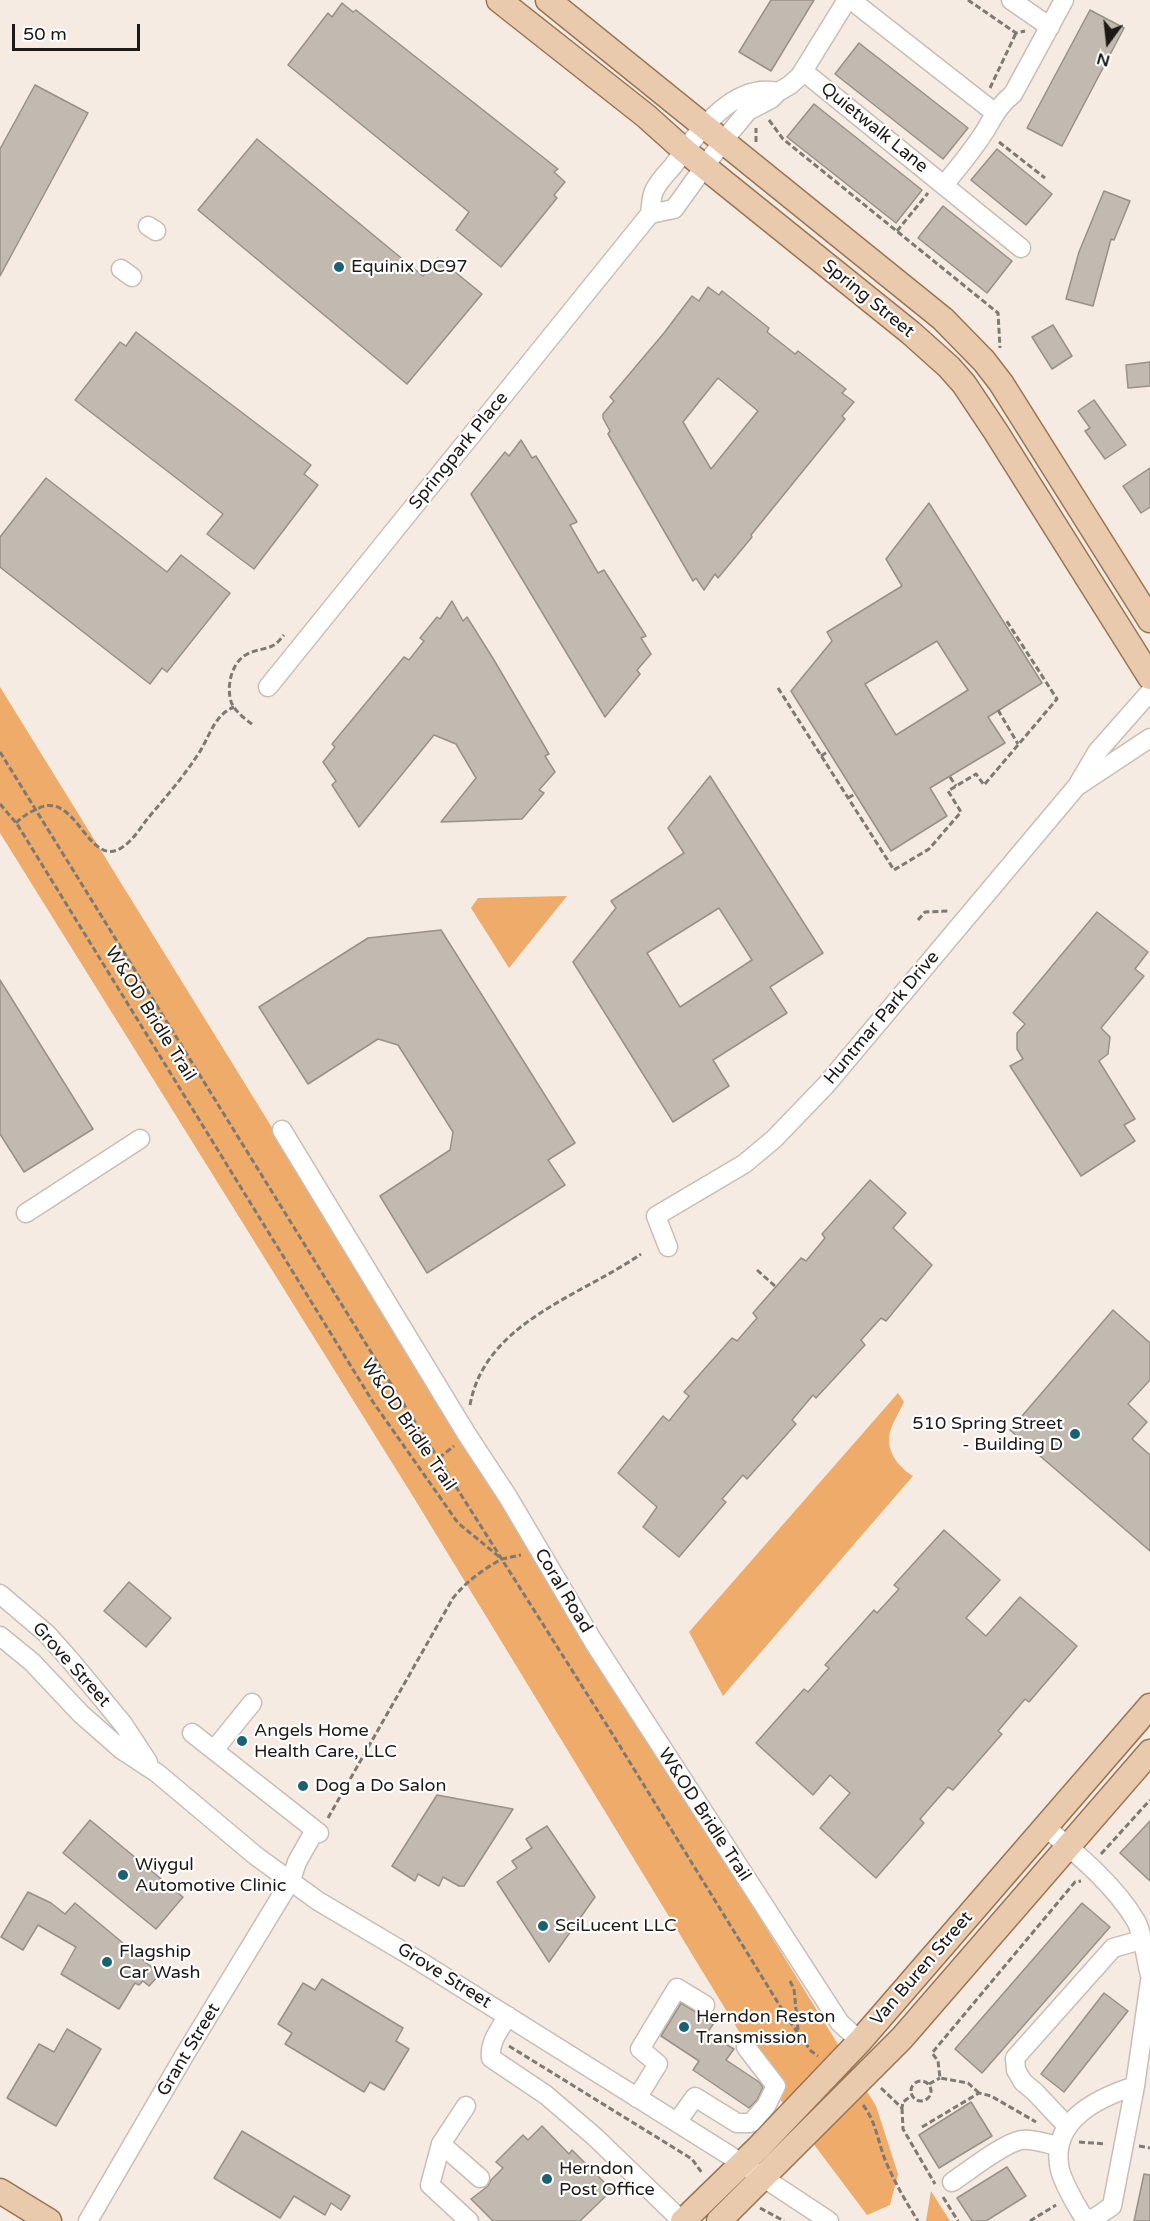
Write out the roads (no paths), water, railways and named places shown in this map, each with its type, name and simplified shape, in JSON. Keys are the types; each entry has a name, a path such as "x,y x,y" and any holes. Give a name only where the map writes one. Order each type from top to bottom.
{"main road":[{"name":"Spring Street","path":"499,0 646,116 704,166 934,352 949,367 964,384 996,432 1150,677"},
{"name":"Spring Street","path":"548,0 943,320 984,361 1020,410 1150,620"},
{"name":"Van Buren Street","path":"682,2221 742,2163 775,2114 832,2071 860,2041 1150,1706"},
{"name":"Van Buren Street","path":"719,2221 902,2038 1150,1752"},
{"path":"0,2191 49,2221"}],"street":[{"path":"650,214 674,209 704,166 714,133 790,85 803,71 849,0 994,112"},
{"path":"1011,0 1050,27"},
{"name":"Quietwalk Lane","path":"941,183 985,131 994,112 1013,94 1064,0"},
{"name":"Quietwalk Lane","path":"803,71 1022,248"},
{"name":"Springpark Place","path":"268,687 650,214 654,191 685,150 714,133"},
{"name":"Huntmar Park Drive","path":"668,1247 656,1216 744,1164 774,1139 826,1085 1077,786 1097,752 1150,693"},
{"name":"Huntmar Park Drive","path":"1077,786 1150,738"},
{"name":"Coral Road","path":"282,1130 608,1664 840,2024 860,2041"},
{"path":"26,1213 140,1139"},
{"name":"Grove Street","path":"0,1594 47,1634 71,1661 123,1724 157,1773"},
{"name":"Grove Street","path":"0,1636 32,1662 81,1714 122,1750 157,1773 248,1850 318,1901 508,2016 764,2177 829,2221"},
{"path":"192,1733 214,1750 252,1703"},
{"name":"Grant Street","path":"88,2221 184,2056 291,1880 297,1862 317,1831 214,1750"},
{"path":"1045,1827 1068,1846 1114,1892 1143,1927 1150,1976"},
{"path":"1143,1927 1113,1948 1016,2058 1016,2070 1023,2082 1035,2092 1062,2136 1060,2170 1085,2221 1112,2213 1135,2086 1150,1981"},
{"path":"637,2098 658,2064 640,2049 677,1988 705,2005"},
{"path":"508,2016 494,2039 490,2049 491,2058 546,2095 595,2137 682,2221"},
{"path":"676,2122 695,2097 737,2123 751,2123 775,2114 776,2086 746,2047"},
{"path":"952,2182 1020,2140 1062,2136 1082,2112 1108,2095 1135,2086"},
{"path":"466,2106 441,2144 430,2185 469,2221"},
{"path":"441,2144 480,2178"}],"place":[{"name":"Equinix DC97","path":"339,267"},
{"name":"510 Spring Street - Building D","path":"1075,1434"},
{"name":"Angels Home Health Care, LLC","path":"242,1741"},
{"name":"Dog a Do Salon","path":"303,1786"},
{"name":"Wiygul Automotive Clinic","path":"123,1875"},
{"name":"SciLucent LLC","path":"543,1926"},
{"name":"Flagship Car Wash","path":"107,1962"},
{"name":"Herndon Reston Transmission","path":"684,2027"},
{"name":"Herndon Post Office","path":"547,2179"}]}
